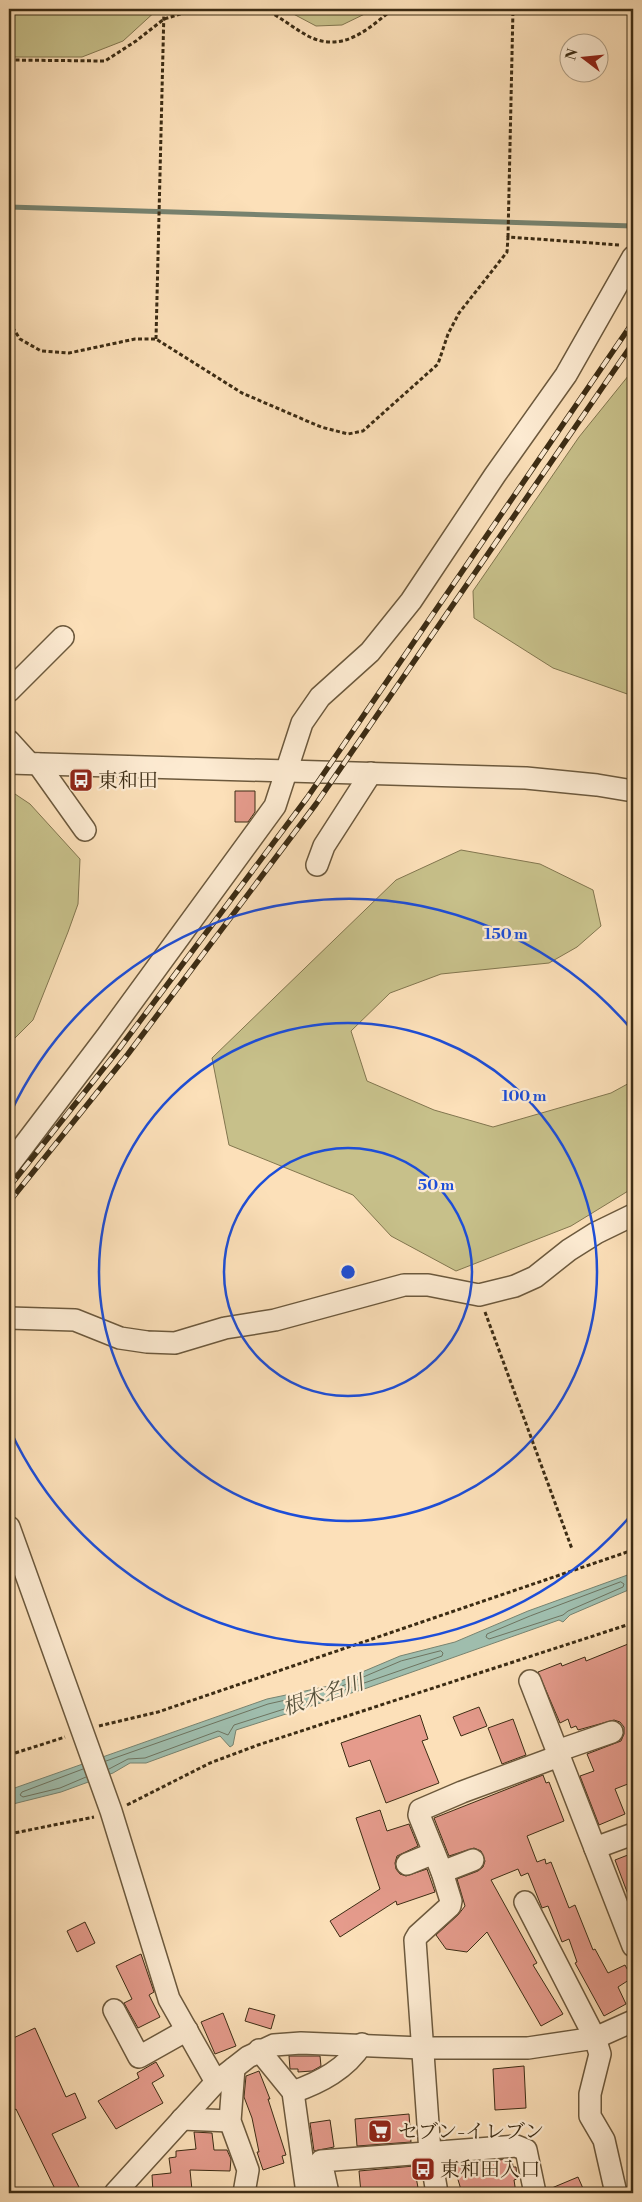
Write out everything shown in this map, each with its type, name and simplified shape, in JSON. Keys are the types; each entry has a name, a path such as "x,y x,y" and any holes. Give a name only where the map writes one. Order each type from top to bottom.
{"street":[{"path":"9,1165 113,1028 275,806 302,723 320,697 370,652 411,601 495,475 566,375 628,251"},
{"path":"9,691 63,637"},
{"path":"9,741 25,763 85,830"},
{"path":"25,763 558,780 633,791"},
{"path":"317,865 324,846 371,773"},
{"path":"9,1318 75,1320 120,1338 147,1342 175,1343 225,1328 276,1320 404,1285 428,1285 479,1295 515,1286 535,1277 596,1233 633,1216"},
{"path":"9,1527 111,1813 127,1878 169,1999 216,2082"},
{"path":"530,1681 633,1946"},
{"path":"438,2193 430,2152 415,1940 450,1906 451,1901 419,1815 420,1810 612,1732"},
{"path":"595,1848 633,1834"},
{"path":"407,1864 473,1860"},
{"path":"525,1902 596,2038 600,2054 590,2094 590,2116 604,2140 616,2193"},
{"path":"114,2010 139,2057 187,2030"},
{"path":"115,2193 216,2082 259,2050 274,2045 302,2043 422,2048 528,2048 596,2038 633,2021"},
{"path":"293,2092 319,2083 341,2068 355,2056 362,2044"},
{"path":"259,2050 293,2092 307,2193"},
{"path":"234,2068 230,2121 248,2170 244,2193"},
{"path":"182,2119 230,2121"},
{"path":"328,2193 321,2161 516,2146 526,2150 535,2193"}],"path":[{"path":"156,339 164,9"},
{"path":"9,60 105,61 164,20 197,9"},
{"path":"263,9 277,15 311,37 334,42 359,36 393,9"},
{"path":"9,322 20,338 41,350 69,353 135,339 156,339 167,344 242,394 321,428 348,434 363,431 438,364 448,334 459,313 507,252 513,9"},
{"path":"508,237 628,251"},
{"path":"479,1295 572,1549"},
{"path":"9,1755 82,1732 158,1712 633,1550"},
{"path":"9,1834 111,1813 210,1763 633,1623"}],"shaded area":[{"path":"9,9 158,9 123,41 82,57 9,57"},
{"path":"284,9 375,9 342,25 316,26"},
{"path":"633,370 633,696 553,668 474,618 473,591 579,437"},
{"path":"9,790 30,804 80,859 78,904 68,932 33,1020 9,1044"},
{"path":"461,850 540,864 593,890 601,926 577,947 549,963 441,974 390,993 351,1031 367,1081 434,1110 493,1127 611,1093 633,1081 633,1188 571,1226 456,1271 391,1236 353,1195 229,1145 212,1058 396,880"}],"water":[{"name":"根木名川","path":"633,1573 633,1588 570,1615 563,1622 559,1620 367,1688 236,1730 233,1745 230,1747 220,1736 146,1763 130,1763 113,1773 61,1792 9,1805 9,1790 267,1699 329,1686 400,1656 455,1642 528,1611"}],"building":[{"path":"235,791 255,791 255,812 248,822 235,822"},
{"path":"633,1642 633,1782 615,1789 625,1814 599,1825 580,1776 594,1771 587,1754 621,1741 624,1727 620,1722 614,1720 578,1730 576,1726 571,1728 568,1719 560,1723 538,1672 561,1663 562,1666 585,1657 586,1661"},
{"path":"479,1707 487,1726 461,1736 453,1717"},
{"path":"420,1715 428,1739 422,1741 439,1783 386,1803 370,1760 349,1767 341,1743"},
{"path":"513,1719 526,1755 502,1764 488,1728"},
{"path":"543,1775 546,1783 549,1782 564,1821 527,1836 537,1862 545,1859 546,1864 551,1862 569,1908 575,1905 593,1950 595,1949 608,1973 625,1965 632,1978 618,1987 626,2004 604,2016 575,1963 577,1962 569,1939 562,1942 548,1906 542,1908 528,1873 521,1876 518,1869 491,1880 537,1963 533,1965 563,2014 541,2026 487,1932 467,1952 446,1949 436,1935 465,1906 457,1879 478,1871 483,1867 485,1861 481,1851 474,1848 449,1856 434,1818"},
{"path":"380,1810 387,1831 409,1824 418,1846 397,1856 396,1869 400,1874 406,1876 427,1869 435,1892 397,1905 396,1901 340,1937 330,1921 380,1889 356,1818"},
{"path":"633,1853 633,1905 632,1905 615,1860"},
{"path":"85,1922 95,1943 77,1952 67,1931"},
{"path":"141,1954 154,1992 149,1995 160,2017 138,2028 124,2003 132,1999 116,1966"},
{"path":"249,2008 275,2015 271,2029 245,2021"},
{"path":"223,2013 236,2046 215,2054 201,2022"},
{"path":"35,2028 66,2097 75,2093 86,2118 52,2134 82,2193 57,2193 16,2109 9,2113 9,2040"},
{"path":"289,2056 320,2056 321,2066 312,2071 298,2072 298,2069 290,2069"},
{"path":"156,2062 164,2076 152,2083 163,2103 116,2129 98,2101 139,2078 137,2073"},
{"path":"524,2066 526,2108 495,2110 493,2069"},
{"path":"259,2071 270,2099 268,2099 286,2155 282,2156 284,2163 263,2170 257,2152 259,2152 252,2118 244,2097 246,2076"},
{"path":"409,2114 411,2142 357,2146 355,2119"},
{"path":"330,2120 334,2147 314,2151 310,2123"},
{"path":"194,2132 212,2133 214,2150 227,2150 231,2159 230,2171 190,2170 192,2190 153,2193 152,2175 171,2173 169,2158 176,2157 176,2151 196,2149"},
{"path":"512,2159 513,2167 516,2167 517,2179 514,2180 516,2193 462,2193 453,2163"},
{"path":"414,2166 419,2193 361,2193 359,2171"},
{"path":"578,2177 585,2193 547,2193 547,2190"}],"waterway":[{"path":"9,207 633,226"}],"railway":[{"path":"9,1187 119,1049 307,798 633,322"},
{"path":"9,1202 128,1054 316,804 633,343"}],"place":[{"name":"東和田","path":"81,780"},
{"name":"セブン-イレブン","path":"380,2131"},
{"name":"東和田入口","path":"423,2169"}]}
